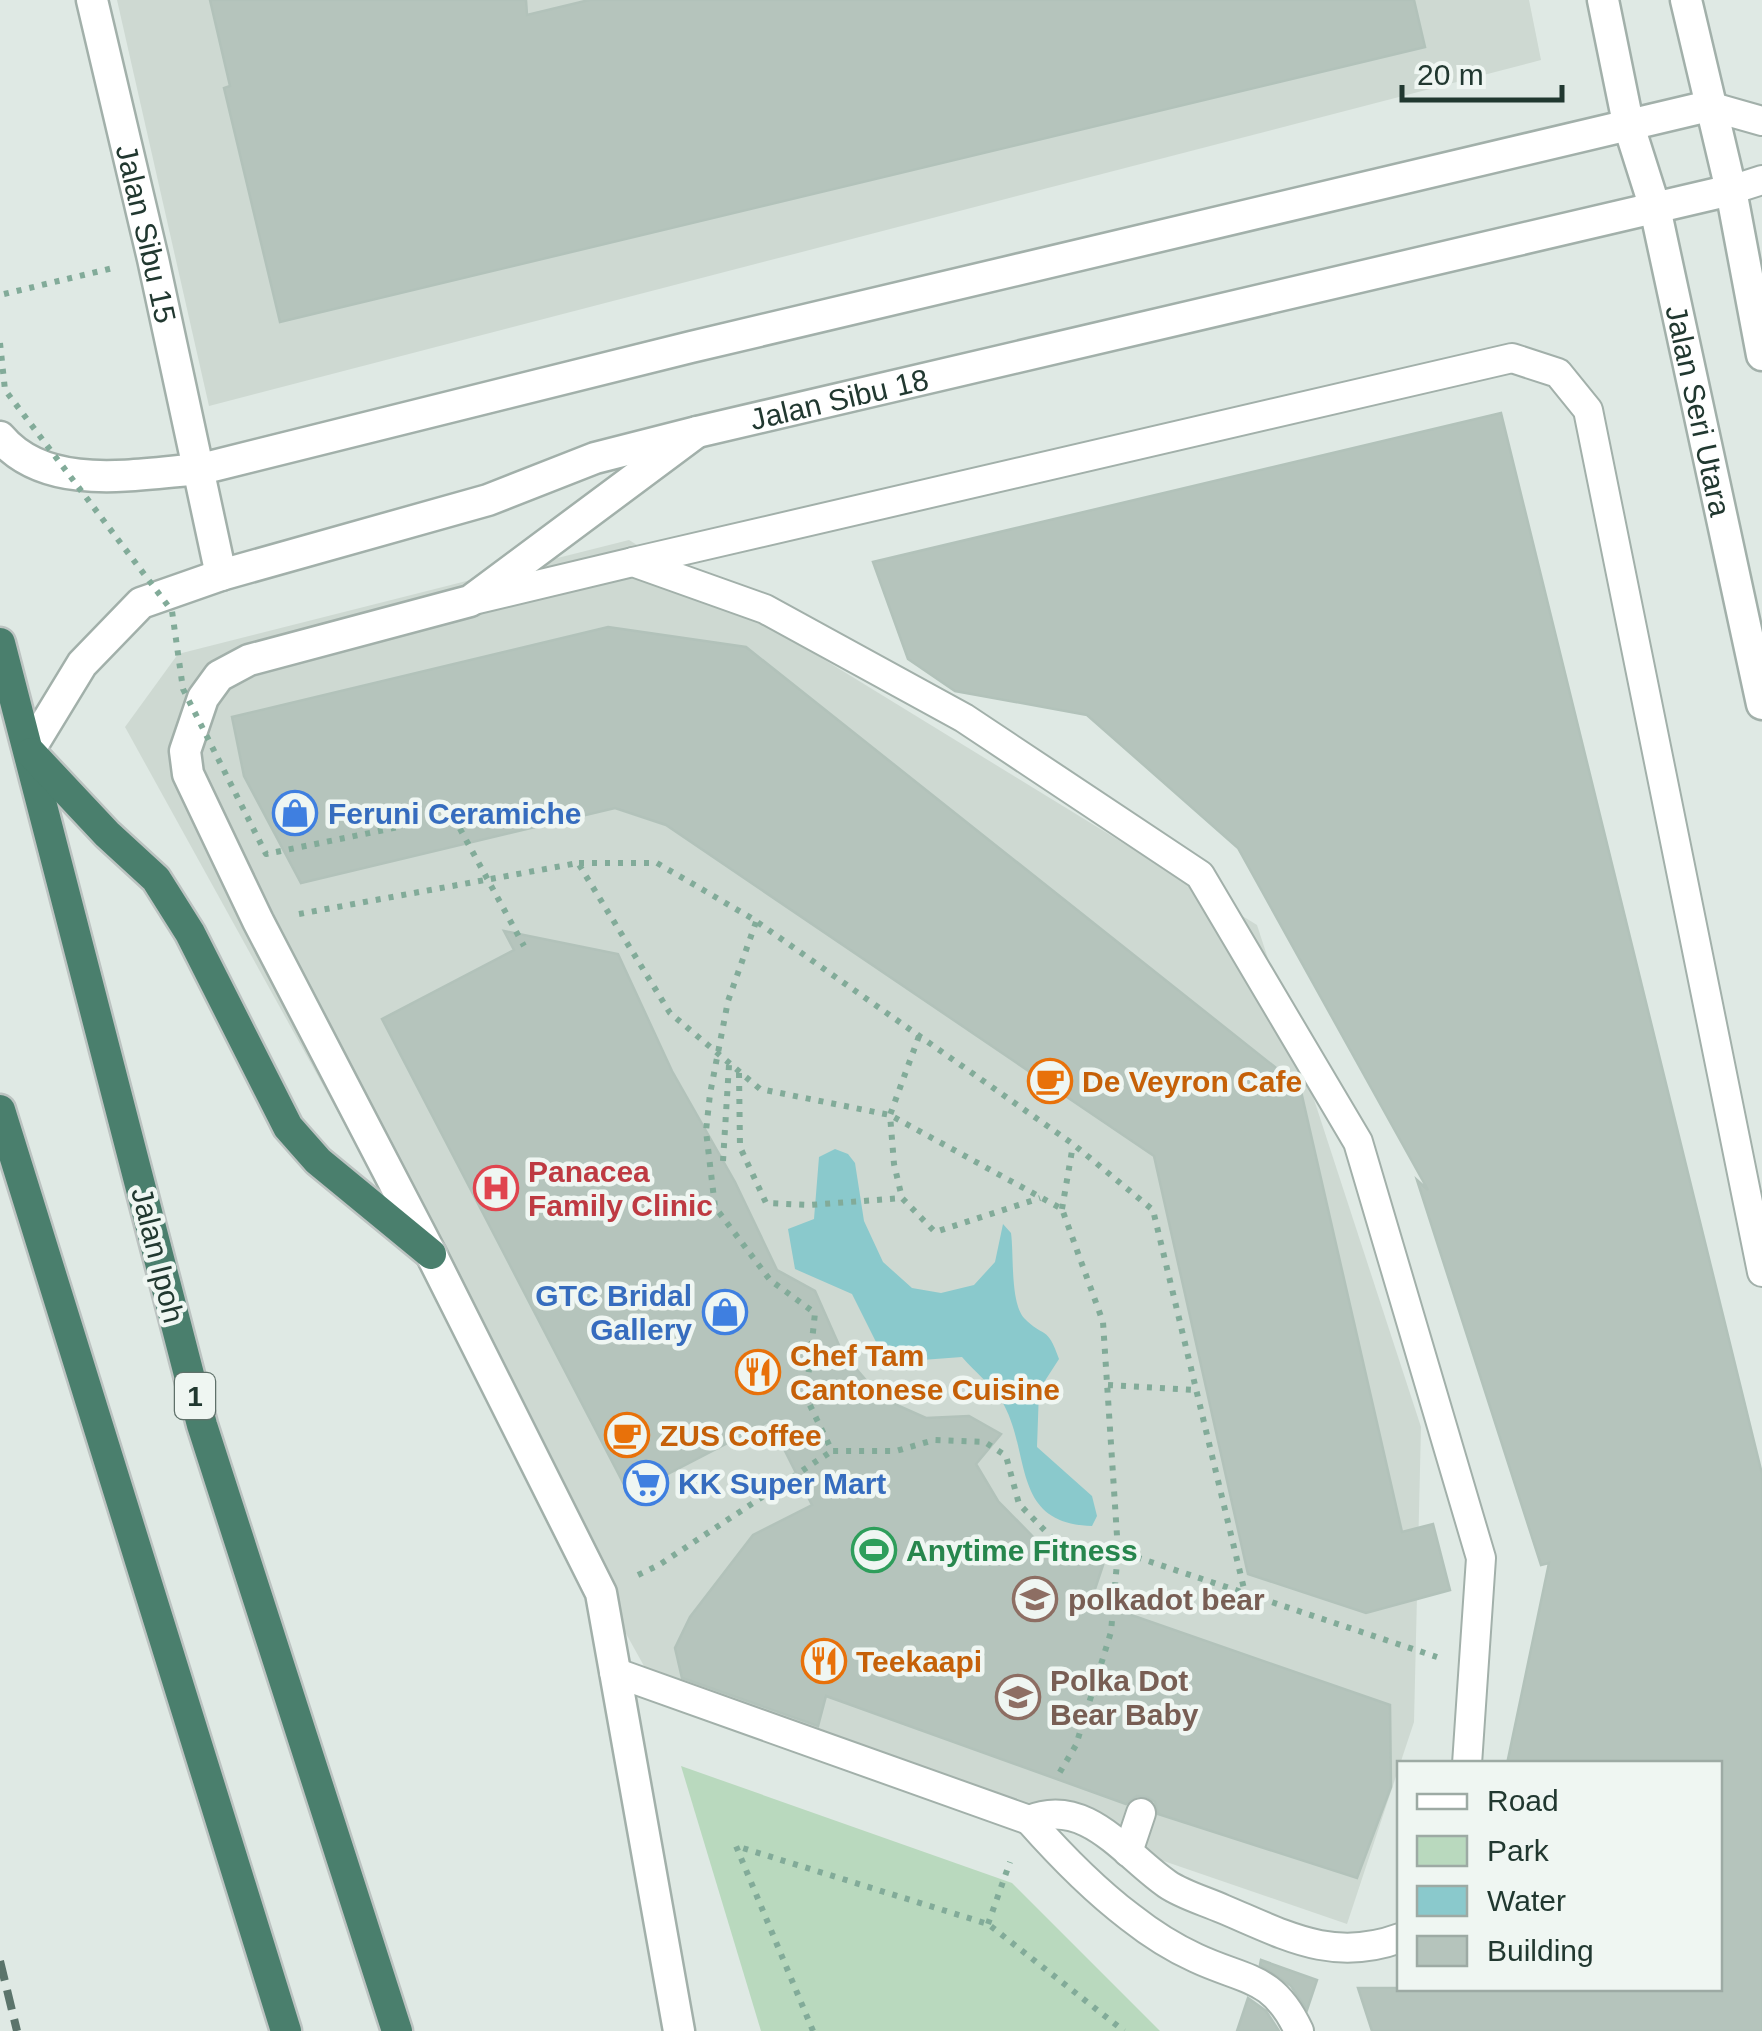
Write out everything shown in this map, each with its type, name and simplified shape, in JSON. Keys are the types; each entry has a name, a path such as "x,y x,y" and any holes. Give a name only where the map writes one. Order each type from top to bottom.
{"highway":[{"name":"Jalan Ipoh","path":"0,643 202,1425 397,2031"},
{"path":"29,751 156,879 190,933 288,1128 318,1161 431,1254"},
{"path":"0,1110 286,2031"}],"street":[{"name":"Jalan Sibu 15","path":"92,0 222,575"},
{"name":"Jalan Seri Utara","path":"1603,0 1628,122 1654,208 1762,704"},
{"path":"1686,0 1731,190 1762,355"},
{"path":"0,437 14,454 50,471 119,475 200,470 710,342 1628,122 1709,106"},
{"name":"Jalan Sibu 18","path":"29,751 82,664 141,603 222,575 488,500 595,458 1731,190"},
{"path":"679,2031 601,1593 258,921 188,774 185,750 203,698 219,676 248,660 470,601 697,432"}],"lane":[{"path":"1709,106 1762,121"},
{"path":"1731,190 1762,180"},
{"path":"470,601 1512,358 1558,372 1588,410 1750,1163 1762,1272"},
{"path":"633,562 765,609 964,718 1200,875 1358,1142 1481,1558 1467,1761"},
{"path":"614,1672 1030,1820 1065,1860 1130,1918 1194,1958 1263,1983 1289,2010 1298,2031"},
{"path":"1030,1820 1049,1812 1098,1826 1169,1886 1295,1940 1334,1950 1374,1947 1397,1939"},
{"path":"1128,1852 1141,1813"}],"path":[{"path":"4,294 153,259"},
{"path":"0,342 5,390 172,611 183,688 266,854 453,816 524,946"},
{"path":"578,863 670,1013 760,1088 890,1116 1062,1209"},
{"path":"258,921 578,863 657,863 756,922 1073,1144 1153,1210 1245,1594"},
{"path":"756,922 728,1001 706,1132 715,1207 770,1280 815,1313 806,1397 832,1451"},
{"path":"919,1036 890,1116 902,1198 935,1232 1041,1197"},
{"path":"723,1162 729,1063"},
{"path":"739,1072 740,1146 766,1203 902,1198"},
{"path":"1073,1144 1062,1209 1103,1322 1118,1551 1111,1632 1076,1745"},
{"path":"1107,1385 1196,1390"},
{"path":"659,1565 832,1451 896,1451 934,1440 985,1442 1006,1456 1019,1504 1057,1543 1118,1551 1442,1659"},
{"path":"813,2031 736,1846 988,1924 1124,2031"},
{"path":"988,1924 1003,1876"}],"shaded area":[{"path":"117,0 1529,0 1541,60 209,406"},
{"path":"629,540 1257,925 1421,1427 1414,1722 1401,1761 1397,1761 1397,1773 1347,1924 655,1686 125,727 178,654"}],"green space":[{"path":"681,1766 1012,1883 1160,2031 761,2031"}],"water":[{"path":"835,1149 848,1154 855,1163 864,1221 883,1262 912,1288 941,1293 974,1285 995,1262 1003,1224 1011,1233 1020,1311 1048,1336 1059,1359 1039,1390 1037,1447 1092,1496 1097,1516 1092,1526 1066,1522 1048,1513 1036,1500 1004,1405 962,1357 895,1362 879,1348 852,1294 795,1269 788,1229 814,1219 819,1157"}],"building":[{"path":"210,0 526,0 527,15 589,0 1414,0 1425,47 280,322 224,88 230,86"},
{"path":"1501,413 1762,1474 1762,2031 1372,2031 1358,1988 1722,1991 1722,1761 1508,1761 1549,1563 1541,1565 1417,1180 1428,1190 1238,848 1087,715 955,691 908,659 873,562"},
{"path":"608,627 746,647 1300,1087 1402,1532 1433,1524 1450,1590 1366,1613 1248,1574 1154,1156 666,825 615,808 301,883 244,776 232,717"},
{"path":"504,931 618,954 672,1071 735,1182 777,1270 815,1291 842,1352 881,1398 926,1418 969,1416 1001,1434 976,1464 998,1501 1045,1549 1103,1565 1091,1601 1390,1705 1391,1787 1357,1878 1158,1814 1155,1802 1147,1797 1137,1796 1126,1804 826,1696 818,1726 682,1678 675,1648 690,1617 753,1535 812,1505 770,1421 629,1494 382,1019 514,950"},
{"path":"1261,1960 1317,1980 1307,2010 1291,1986 1260,1965"},
{"path":"1248,1998 1266,2011 1279,2031 1237,2031"}],"railway":[{"path":"0,1961 17,2031"}],"place":[{"name":"Feruni Ceramiche","path":"295,813"},
{"name":"De Veyron Cafe","path":"1050,1081"},
{"name":"Panacea Family Clinic","path":"496,1188"},
{"name":"GTC Bridal Gallery","path":"725,1312"},
{"name":"Chef Tam Cantonese Cuisine","path":"758,1372"},
{"name":"ZUS Coffee","path":"627,1435"},
{"name":"KK Super Mart","path":"646,1483"},
{"name":"Anytime Fitness","path":"874,1550"},
{"name":"polkadot bear","path":"1035,1599"},
{"name":"Teekaapi","path":"824,1661"},
{"name":"Polka Dot Bear Baby","path":"1018,1697"}]}
